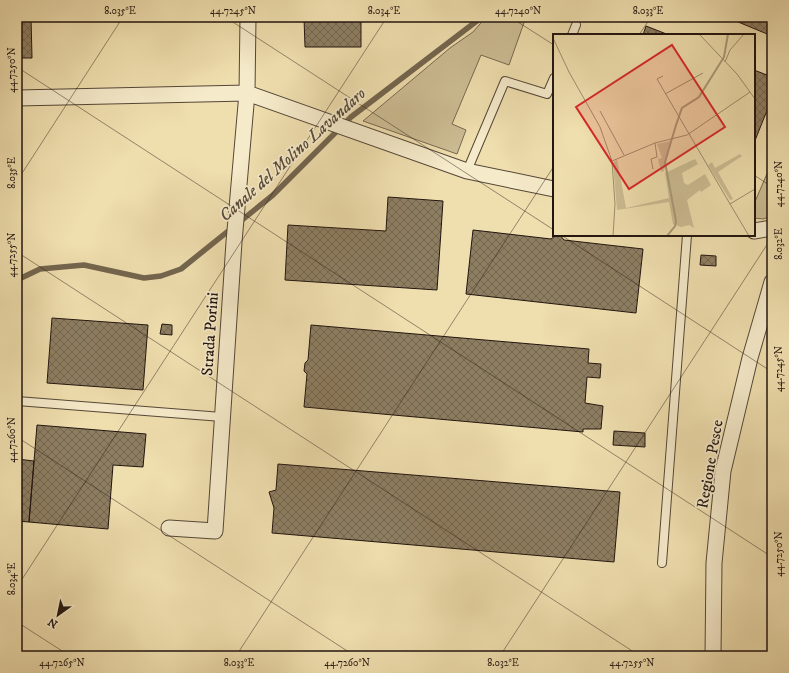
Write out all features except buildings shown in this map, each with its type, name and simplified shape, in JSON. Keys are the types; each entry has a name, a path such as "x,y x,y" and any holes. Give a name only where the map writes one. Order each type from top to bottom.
{"street":[{"name":"Strada Porini","path":"169,528 215,531 234,242 247,94 248,17"},
{"path":"17,98 247,94 467,171 553,189"},
{"path":"755,231 772,228"},
{"name":"Regione Pesce","path":"713,656 714,563 723,471 750,358 772,282"}],"lane":[{"path":"572,34 576,25"},
{"path":"467,171 505,81 547,94 553,80"},
{"path":"662,563 687,236"},
{"path":"17,400 222,417"}],"shaded area":[{"path":"486,17 526,17 509,65 481,55 452,124 466,130 457,154 363,121 450,48 473,32"},
{"path":"772,162 772,216 763,219 755,218 755,202"}],"waterway":[{"name":"Canale del Molino Lavandaro","path":"17,280 40,269 84,265 144,278 161,276 181,269 273,195 351,117 482,17"}]}
